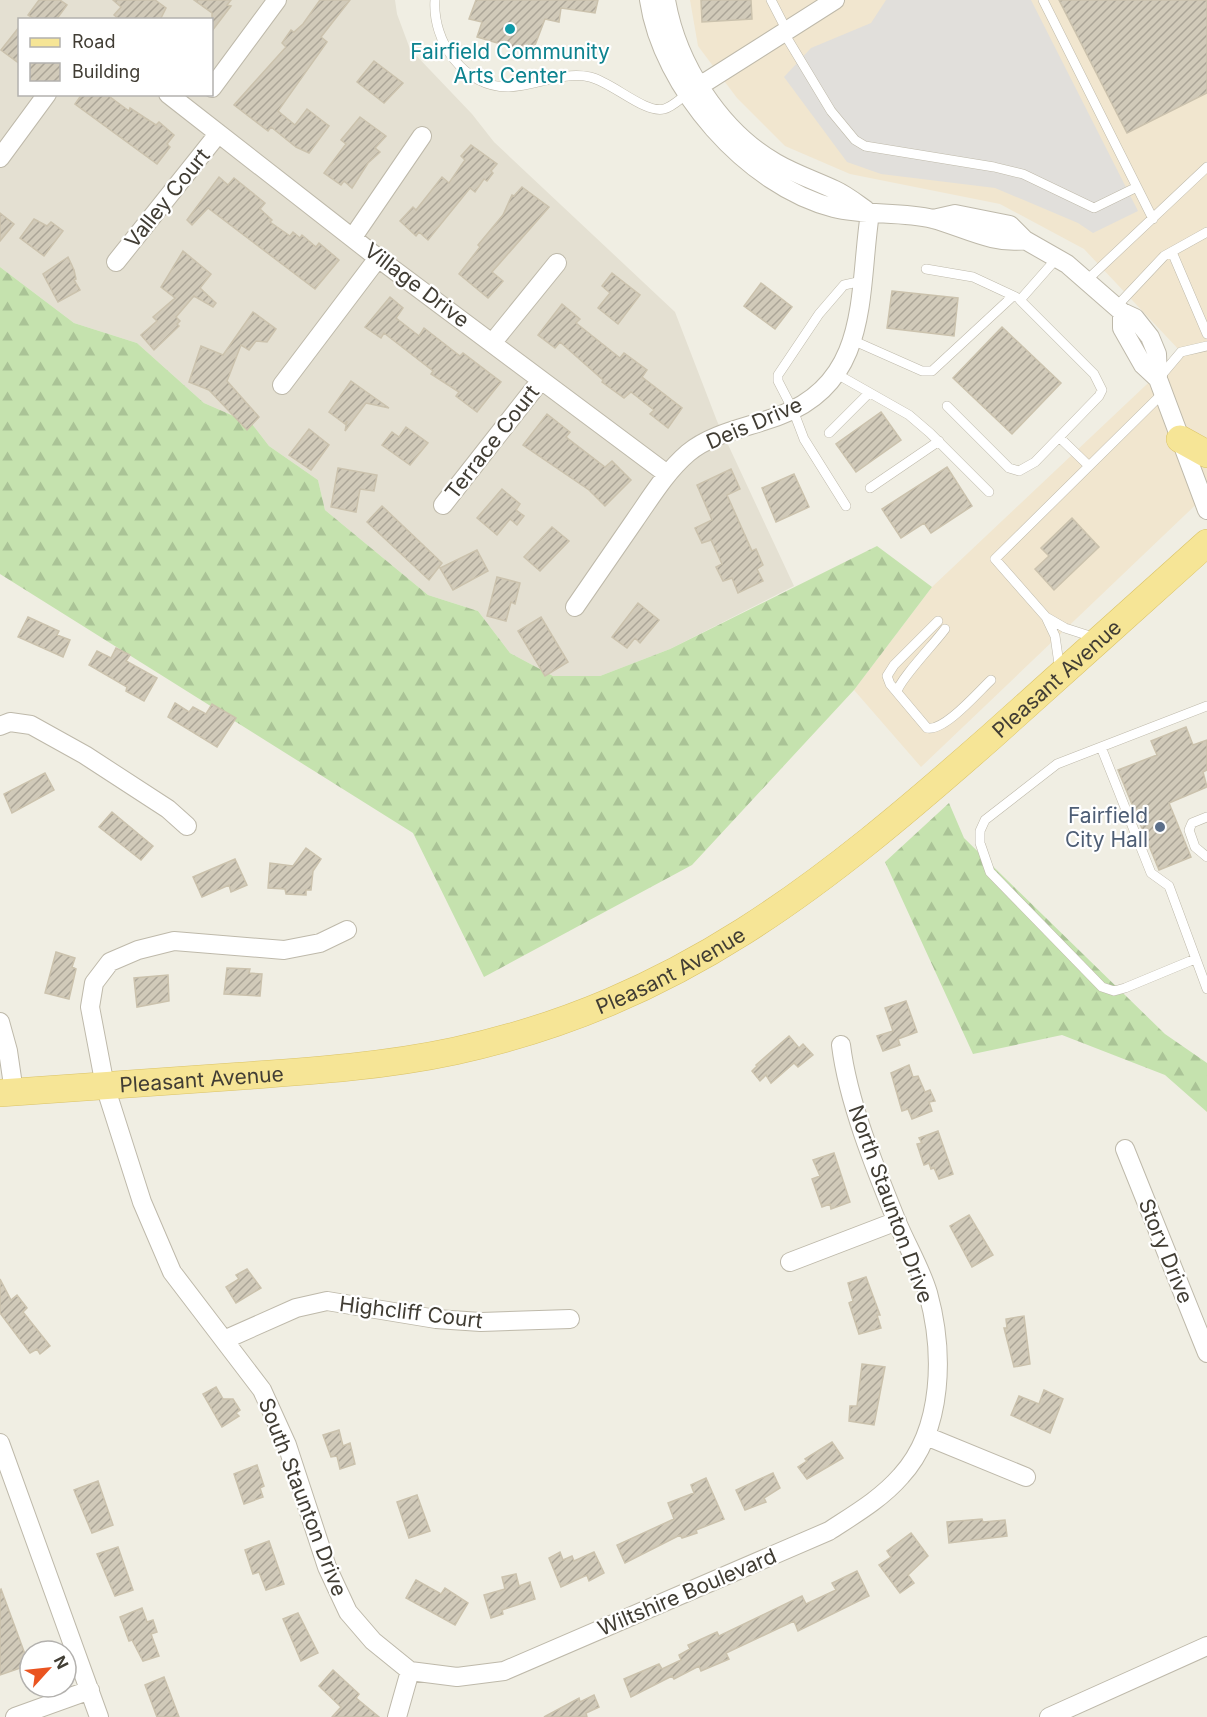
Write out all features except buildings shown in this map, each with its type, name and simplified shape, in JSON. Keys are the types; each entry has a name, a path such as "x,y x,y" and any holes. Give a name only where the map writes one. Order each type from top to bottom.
{"main road":[{"path":"1180,439 1207,454"},
{"name":"Pleasant Avenue","path":"7,1092 390,1062 502,1039 549,1026 617,1001 686,967 748,930 823,878 922,797 1207,543"}],"street":[{"path":"213,87 277,0"},
{"path":"649,0 657,31 693,90 717,110 757,150 795,173 837,191 870,213 933,219 955,214 1010,225 1025,240 1057,258 1087,280 1119,309 1136,318 1150,337 1157,354 1161,386 1207,510"},
{"path":"666,0 693,90"},
{"path":"693,90 835,0"},
{"path":"0,158 46,96"},
{"name":"Village Drive","path":"171,96 378,258 667,474"},
{"path":"193,112 205,96"},
{"name":"Valley Court","path":"116,262 218,134"},
{"path":"353,237 422,136"},
{"name":"Deis Drive","path":"574,607 667,474 690,452 712,438 793,410 824,390 845,358 859,324 870,213"},
{"path":"282,385 378,258"},
{"path":"493,342 557,263"},
{"name":"Terrace Court","path":"443,505 541,380"},
{"path":"3,720 31,725 85,755 168,809 187,826"},
{"name":"South Staunton Drive","path":"347,930 320,943 284,950 174,941 110,962 94,983 90,1007 105,1086 142,1202 172,1272 262,1390 287,1445 327,1567 348,1612 373,1641 410,1671"},
{"path":"0,1022 8,1051 7,1092"},
{"name":"North Staunton Drive","path":"841,1045 845,1078 897,1221 927,1293 937,1344 937,1383 926,1436"},
{"name":"Story Drive","path":"1125,1149 1207,1353"},
{"path":"790,1262 897,1221"},
{"name":"Highcliff Court","path":"224,1340 296,1308 327,1301 436,1319 481,1322 570,1319"},
{"path":"926,1436 1026,1478"},
{"name":"Wiltshire Boulevard","path":"410,1671 457,1677 504,1671 829,1531 872,1504 903,1475 926,1436"},
{"path":"0,1443 99,1717"},
{"path":"1049,1717 1207,1646"},
{"path":"397,1717 410,1671"},
{"path":"15,1717 90,1690"}],"lane":[{"path":"435,0 435,25 442,43 454,60 469,73 490,84 509,87 554,77 591,77 611,84 656,110 666,109 693,90"},
{"path":"771,0 785,32 846,134 866,146 1023,174 1094,208 1137,187"},
{"path":"1043,0 1153,219"},
{"path":"1087,280 1121,245 1153,219 1207,167"},
{"path":"1119,309 1164,256 1207,232"},
{"path":"1172,252 1207,334"},
{"path":"852,340 922,371 932,371 1017,298 1057,258"},
{"path":"926,269 973,277 1017,298 1100,382 1102,390 1099,396 1035,462 1019,471 1008,468 947,406"},
{"path":"846,506 804,438 778,381 778,375 819,314 843,285 862,281"},
{"path":"1061,674 1055,636 1046,617 995,559 1089,466 1161,386 1181,352 1207,345"},
{"path":"835,374 909,415 939,441 989,492"},
{"path":"829,433 869,393"},
{"path":"1059,437 1089,466"},
{"path":"870,488 939,441"},
{"path":"1046,617 1065,628 1100,639"},
{"path":"938,621 894,665 887,676 890,684 927,728 932,729 944,724 991,680"},
{"path":"897,692 903,678 927,654 945,629"},
{"path":"1195,959 1125,988 1114,990 1102,987 990,872 980,843 985,820 1057,764 1207,706"},
{"path":"1101,747 1151,873 1169,886 1207,989"},
{"path":"1207,817 1192,823 1189,830 1195,847 1207,857"}],"shaded area":[{"path":"0,0 395,0 397,14 410,49 472,114 494,142 675,312 717,421 794,586 670,649 600,676 553,676 510,653 478,611 428,595 325,510 318,480 269,446 252,424 204,403 137,343 74,323 0,267"},
{"path":"690,0 1207,0 1207,494 921,767 854,690 932,587 1181,352 1084,249 1000,204 850,174 785,146 737,98 698,46"},
{"path":"886,0 1031,0 1138,211 1093,233 1078,223 995,188 881,174 847,162 784,77 811,48 871,23"}],"green space":[{"path":"0,267 74,323 137,343 204,403 252,424 269,446 318,480 325,510 428,595 478,611 510,653 553,676 600,676 670,649 877,546 932,587 854,690 692,865 484,977 413,833 0,574"},
{"path":"949,803 964,838 1165,1034 1207,1063 1207,1112 1165,1075 1062,1035 973,1054 885,862"}],"place":[{"name":"Fairfield Community Arts Center","path":"510,29"},
{"name":"Fairfield City Hall","path":"1160,827"}]}
